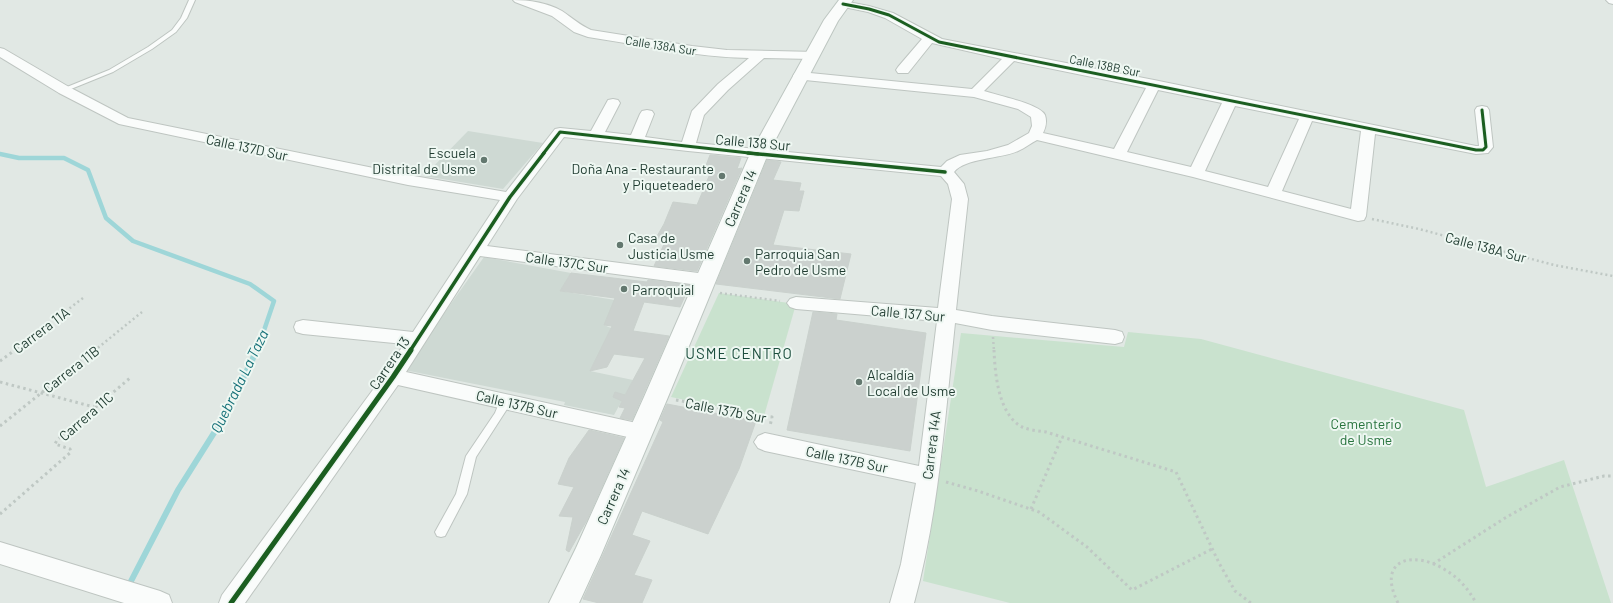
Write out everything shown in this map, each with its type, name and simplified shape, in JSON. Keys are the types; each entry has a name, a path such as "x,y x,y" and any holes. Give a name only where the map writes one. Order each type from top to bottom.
{"street":[{"name":"Calle 138A Sur","path":"519,0 552,11 578,29 588,33 692,50 727,54 812,54"},
{"name":"Calle 138B Sur","path":"845,2 895,18 929,39 938,42 1154,84 1307,117 1476,150 1484,150 1486,147 1482,110"},
{"name":"Carrera 14","path":"564,603 587,555 641,432 759,154 831,20 845,2"},
{"path":"903,70 929,39"},
{"name":"Calle 137D Sur","path":"0,52 64,90 124,121 400,179 510,197"},
{"path":"688,147 697,114 761,54"},
{"path":"975,93 1010,57"},
{"path":"800,76 975,93 1023,106 1038,115 1039,126 1034,135 1013,148 988,155 964,158 952,164 945,172"},
{"path":"1119,154 1154,84"},
{"path":"1196,173 1230,101"},
{"path":"596,135 613,103"},
{"path":"636,140 647,114"},
{"path":"1273,193 1307,117"},
{"path":"1034,135 1196,173 1358,216 1368,129"},
{"name":"Calle 138 Sur","path":"560,132 596,135 688,147 945,172"},
{"name":"Carrera 13","path":"231,603 393,377 510,197 560,132"},
{"name":"Carrera 14A","path":"902,603 913,564 928,477 960,200 959,188 954,180 945,172"},
{"name":"Calle 137C Sur","path":"476,250 704,285"},
{"name":"Calle 137 Sur","path":"796,303 946,315 992,323 1115,337"},
{"path":"303,327 418,339"},
{"name":"Calle 137B Sur","path":"393,377 641,432"},
{"name":"Calle 137B Sur","path":"765,442 928,477"},
{"path":"0,553 160,603"}],"lane":[{"path":"64,90 111,71 150,48 174,31 184,18 192,0"},
{"path":"440,532 456,507 466,480 467,465 501,412 505,401"}],"path":[{"path":"704,285 796,303"},
{"path":"992,323 996,377 1002,400 1010,417 1020,426 1062,437 1176,472 1212,549 1235,591 1251,603"},
{"path":"0,382 41,392 94,408"},
{"path":"1031,509 1062,437"},
{"path":"1433,564 1505,518 1560,487 1604,476 1613,476"},
{"path":"928,477 978,491 1039,512 1087,547 1132,590 1212,549"},
{"path":"1398,603 1392,594 1389,582 1391,572 1397,565 1406,560 1419,560 1433,564 1447,571 1460,581 1470,592 1476,603"}],"shaded area":[{"name":"Escuela Distrital de Usme","path":"468,131 543,143 503,189 424,176"},
{"path":"484,257 571,273 560,291 615,300 604,325 611,328 590,371 633,380 614,415 564,405 565,402 404,370"}],"green space":[{"path":"719,293 796,304 764,416 671,397"},
{"name":"Cementerio de Usme","path":"1128,332 1201,339 1464,410 1486,487 1564,460 1611,603 1010,603 923,581 961,333 1124,347"}],"building":[{"path":"710,155 741,158 737,169 742,168 697,271 654,266 666,240 656,238 664,224 673,202 697,205 712,169 705,168"},
{"path":"767,160 781,162 773,180 801,183 799,191 804,191 799,211 784,210 773,245 851,254 840,299 716,284"},
{"path":"571,273 647,282 648,280 690,285 680,307 644,302 633,331 669,336 632,420 620,418 625,408 619,407 622,401 613,397 615,392 625,395 645,358 614,354 607,367 590,371 612,326 604,325 615,298 560,291"},
{"name":"Alcaldía Local de Usme","path":"813,312 837,314 836,320 926,333 910,451 787,430"},
{"path":"667,404 756,421 739,469 708,534 642,511 632,535 650,541 634,575 652,580 642,603 599,603 583,599 663,422 660,420"},
{"path":"589,430 624,438 587,520 569,552 566,550 573,517 559,516 574,487 558,484 569,458"}],"waterway":[{"name":"Quebrada La Taza","path":"0,154 19,158 64,158 88,170 106,218 133,241 250,284 274,301 257,351"},
{"name":"Quebrada La Taza","path":"128,587 178,490 224,417 257,350"}],"cycle path":[{"path":"843,4 889,15 927,37 939,42 1476,150 1483,150 1486,147 1482,110"},
{"path":"231,603 393,377 510,197 560,132 688,147 945,172"}],"place":[{"name":"Escuela Distrital de Usme","path":"484,160"},
{"name":"Doña Ana - Restaurante y Piqueteadero","path":"722,176"},
{"name":"Casa de Justicia Usme","path":"620,245"},
{"name":"Parroquia San Pedro de Usme","path":"747,261"},
{"name":"Parroquial","path":"624,289"},
{"name":"Alcaldía Local de Usme","path":"859,382"}],"district":[{"name":"USME CENTRO","path":"739,353"}]}
